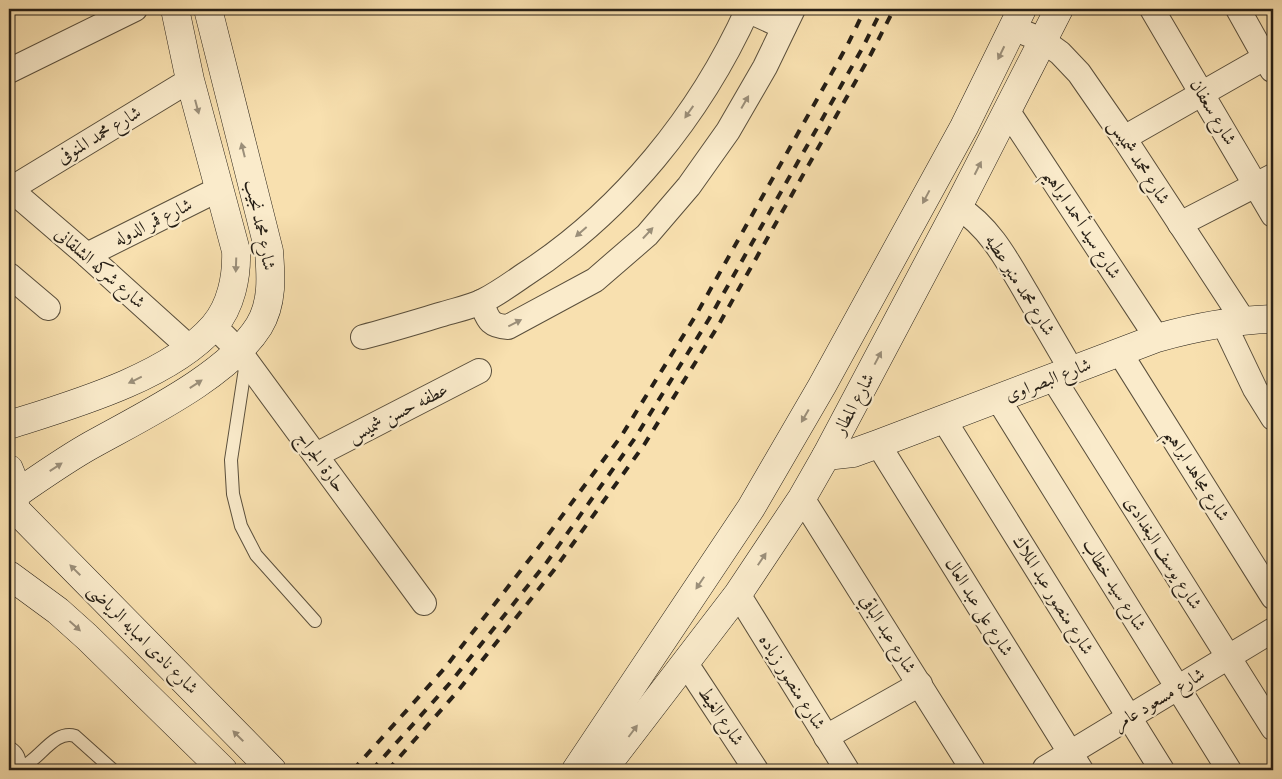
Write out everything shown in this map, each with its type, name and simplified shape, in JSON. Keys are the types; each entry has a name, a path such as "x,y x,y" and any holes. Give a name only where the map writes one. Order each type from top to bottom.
{"street":[{"path":"9,71 135,9"},
{"name":"شارع محمد نجيب","path":"9,425 120,387 158,369 190,348 214,326 227,305 236,270 236,251 190,80 175,9"},
{"name":"شارع محمد نجيب","path":"12,498 76,454 176,397 242,355 260,325 270,298 271,278 269,260 208,9"},
{"path":"363,338 481,302 542,264 623,195 663,148 700,95 737,33 747,9 789,18 765,66 728,131 689,186 647,235 595,280 508,327 494,325 490,321 481,302"},
{"name":"شارع المطار","path":"603,770 738,594 802,498 958,207 1059,9"},
{"name":"شارع سعفان","path":"1152,9 1202,94 1265,181 1273,215"},
{"path":"1124,138 1202,94 1271,60 1238,9"},
{"name":"شارع المطار","path":"576,770 751,508 822,386 964,127 1017,18"},
{"name":"شارع محمد شميس","path":"1017,18 1060,53 1079,73 1180,224 1233,321 1255,389 1273,418"},
{"name":"شارع محمد المنوفى","path":"9,190 190,80"},
{"name":"شارع سيد أحمد ابراهيم","path":"1007,110 1157,338"},
{"path":"1180,224 1265,181"},
{"name":"شارع قمر الدوله","path":"86,255 219,189"},
{"name":"شارع شركه الشلقانى","path":"9,190 86,255 190,348"},
{"name":"شارع محمد منير عطيه","path":"958,207 972,215 999,246 1063,375"},
{"path":"9,275 48,308"},
{"name":"شارع البصراوى","path":"826,456 853,452 878,444 1157,338 1190,328 1233,321 1273,319"},
{"name":"حارة الجراج","path":"214,326 242,355 424,602"},
{"name":"شارع مجاهد ابراهيم","path":"1120,353 1273,597"},
{"name":"عطفه حسن شميس","path":"316,455 479,371"},
{"name":"شارع يوسف البغدادى","path":"1063,375 1228,657 1273,728"},
{"path":"822,386 855,402"},
{"name":"شارع سيد خطاب","path":"998,399 1229,770"},
{"name":"شارع منصور عبد الملاك","path":"944,420 1162,770"},
{"name":"شارع على عبد العال","path":"878,444 1076,762"},
{"name":"شارع نادى امبابه الرياضى","path":"12,498 272,770"},
{"name":"شارع عبد الباقي","path":"802,498 973,770"},
{"name":"شارع نادى امبابه الرياضى","path":"9,575 58,611 87,637 223,770"},
{"name":"شارع منصور زياده","path":"738,594 847,770"},
{"name":"شارع مسعود عامر","path":"1045,768 1076,762 1130,718 1273,630"},
{"name":"شارع الغيط","path":"685,662 756,770"},
{"path":"826,737 920,684"}],"lane":[{"path":"242,355 231,460 233,494 241,526 256,555 315,621"},
{"path":"9,747 17,754 20,769 32,761 57,738 69,734 75,736 113,770"}],"railway":[{"path":"353,770 444,669 536,551 622,435 696,315 848,44 865,9"},
{"path":"372,770 450,683 547,562 635,438 709,319 863,47 882,9"},
{"path":"388,770 457,692 554,570 644,445 718,326 871,54 894,9"}]}
